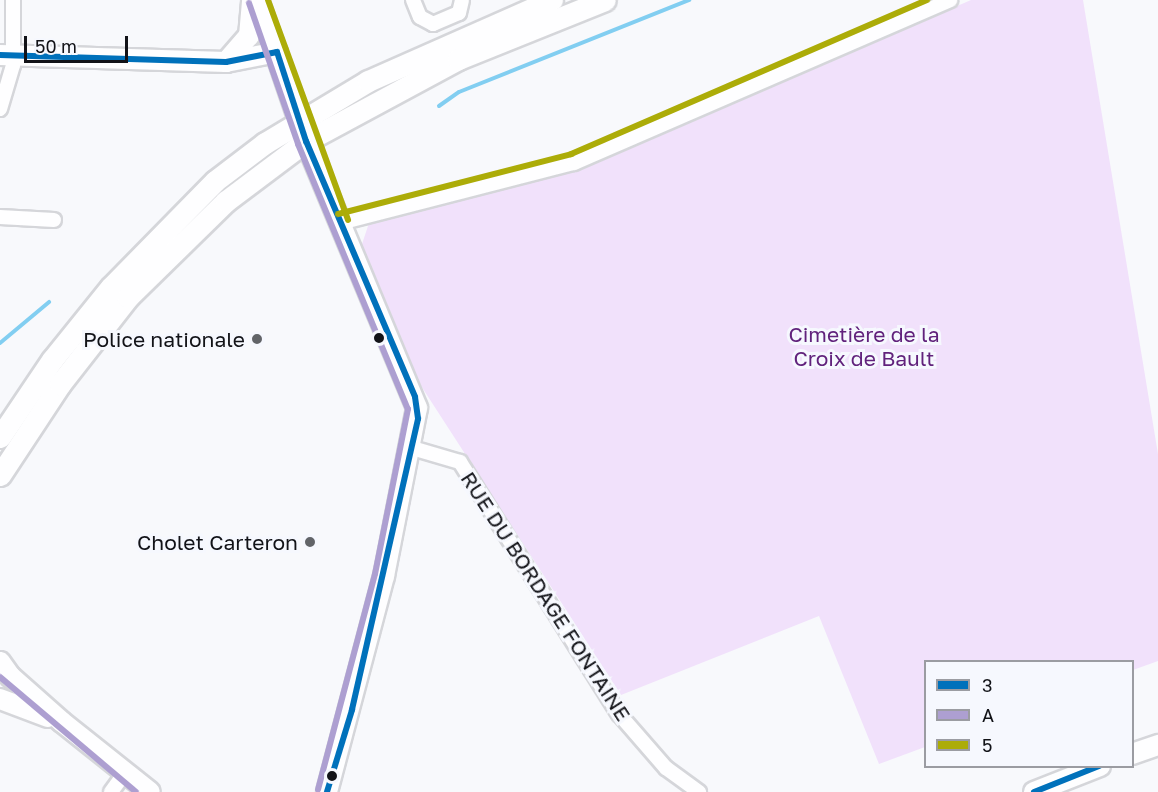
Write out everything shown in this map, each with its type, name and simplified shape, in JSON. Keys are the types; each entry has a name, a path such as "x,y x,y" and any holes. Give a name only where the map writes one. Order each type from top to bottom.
{"main road":[{"path":"0,475 60,384 128,297 201,224 303,131 384,73 552,0"},
{"path":"0,437 52,360 165,228 215,181 303,131 458,59 605,0"}],"street":[{"path":"0,109 13,0"},
{"path":"226,62 249,36 252,0"},
{"path":"258,0 303,131 415,397 418,419 352,710 327,792"},
{"path":"413,0 420,17 433,24 459,14 462,0"},
{"path":"340,223 574,163 950,0"},
{"path":"7,55 226,62 277,52"},
{"path":"0,218 54,220"},
{"name":"RUE DU BORDAGE FONTAINE","path":"412,448 460,462 619,714 666,768 699,792"},
{"path":"0,662 10,676 62,722 150,792"},
{"path":"0,699 62,722"},
{"path":"1134,753 1158,745"},
{"path":"1034,792 1095,768"},
{"path":"111,792 126,771"}],"green space":[{"name":"Cimetière de la Croix de Bault","path":"971,0 1083,0 1158,454 1158,661 1134,670 1134,660 924,660 924,747 879,764 819,616 621,695 414,375 360,250 369,223 578,171"}],"waterway":[{"path":"439,106 459,92 689,0"},
{"path":"0,343 49,302"}],"transit line":[{"name":"5","path":"268,0 348,220"},
{"name":"5","path":"338,214 571,154 927,0"},
{"name":"A","path":"249,3 298,144 408,409 375,574 318,790"},
{"name":"3","path":"277,52 306,141 415,397 418,419 352,710 327,792"},
{"name":"3","path":"0,55 226,62 277,52"},
{"name":"A","path":"0,677 136,792"},
{"name":"3","path":"1034,792 1094,768"}],"place":[{"name":"Police nationale","path":"257,339"},
{"name":"Cholet Carteron","path":"310,542"}]}
